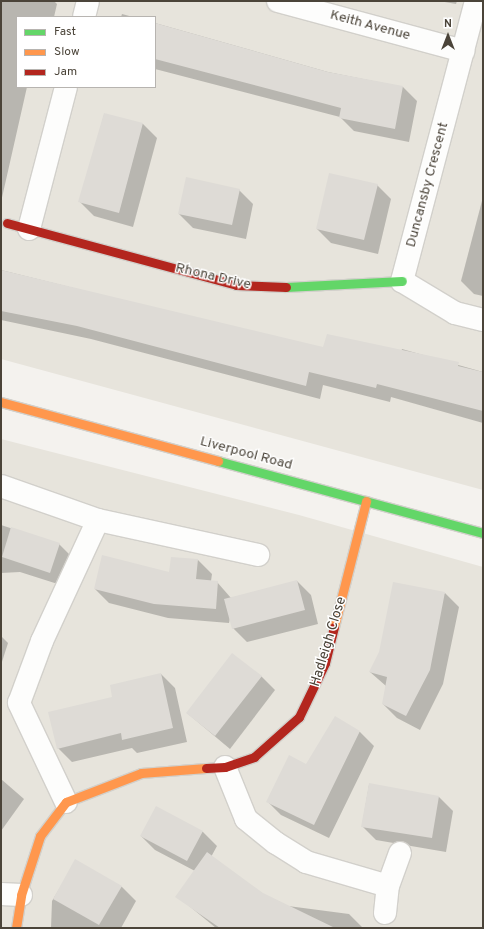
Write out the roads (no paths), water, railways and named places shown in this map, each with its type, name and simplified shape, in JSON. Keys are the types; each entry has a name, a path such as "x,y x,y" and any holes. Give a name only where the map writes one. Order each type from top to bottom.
{"main road":[{"name":"Rhona Drive","path":"7,223 236,285 262,288 402,281"},
{"name":"Liverpool Road","path":"1,402 483,533"},
{"name":"Hadleigh Close","path":"66,802 141,773 225,767 254,757 278,739 299,717 314,693 336,623 366,501"},
{"path":"16,928 11,894 40,836 66,802"}],"street":[{"path":"84,16 88,1"},
{"name":"Keith Avenue","path":"278,1 463,51"},
{"name":"Duncansby Crescent","path":"402,281 476,1"},
{"path":"29,229 66,88"},
{"path":"402,281 455,313 483,320"},
{"path":"1,486 98,520 258,555"},
{"path":"66,802 19,703 42,642 98,520"},
{"path":"225,767 246,819 276,843 306,862 388,886"},
{"path":"385,913 388,886 400,853"}]}
